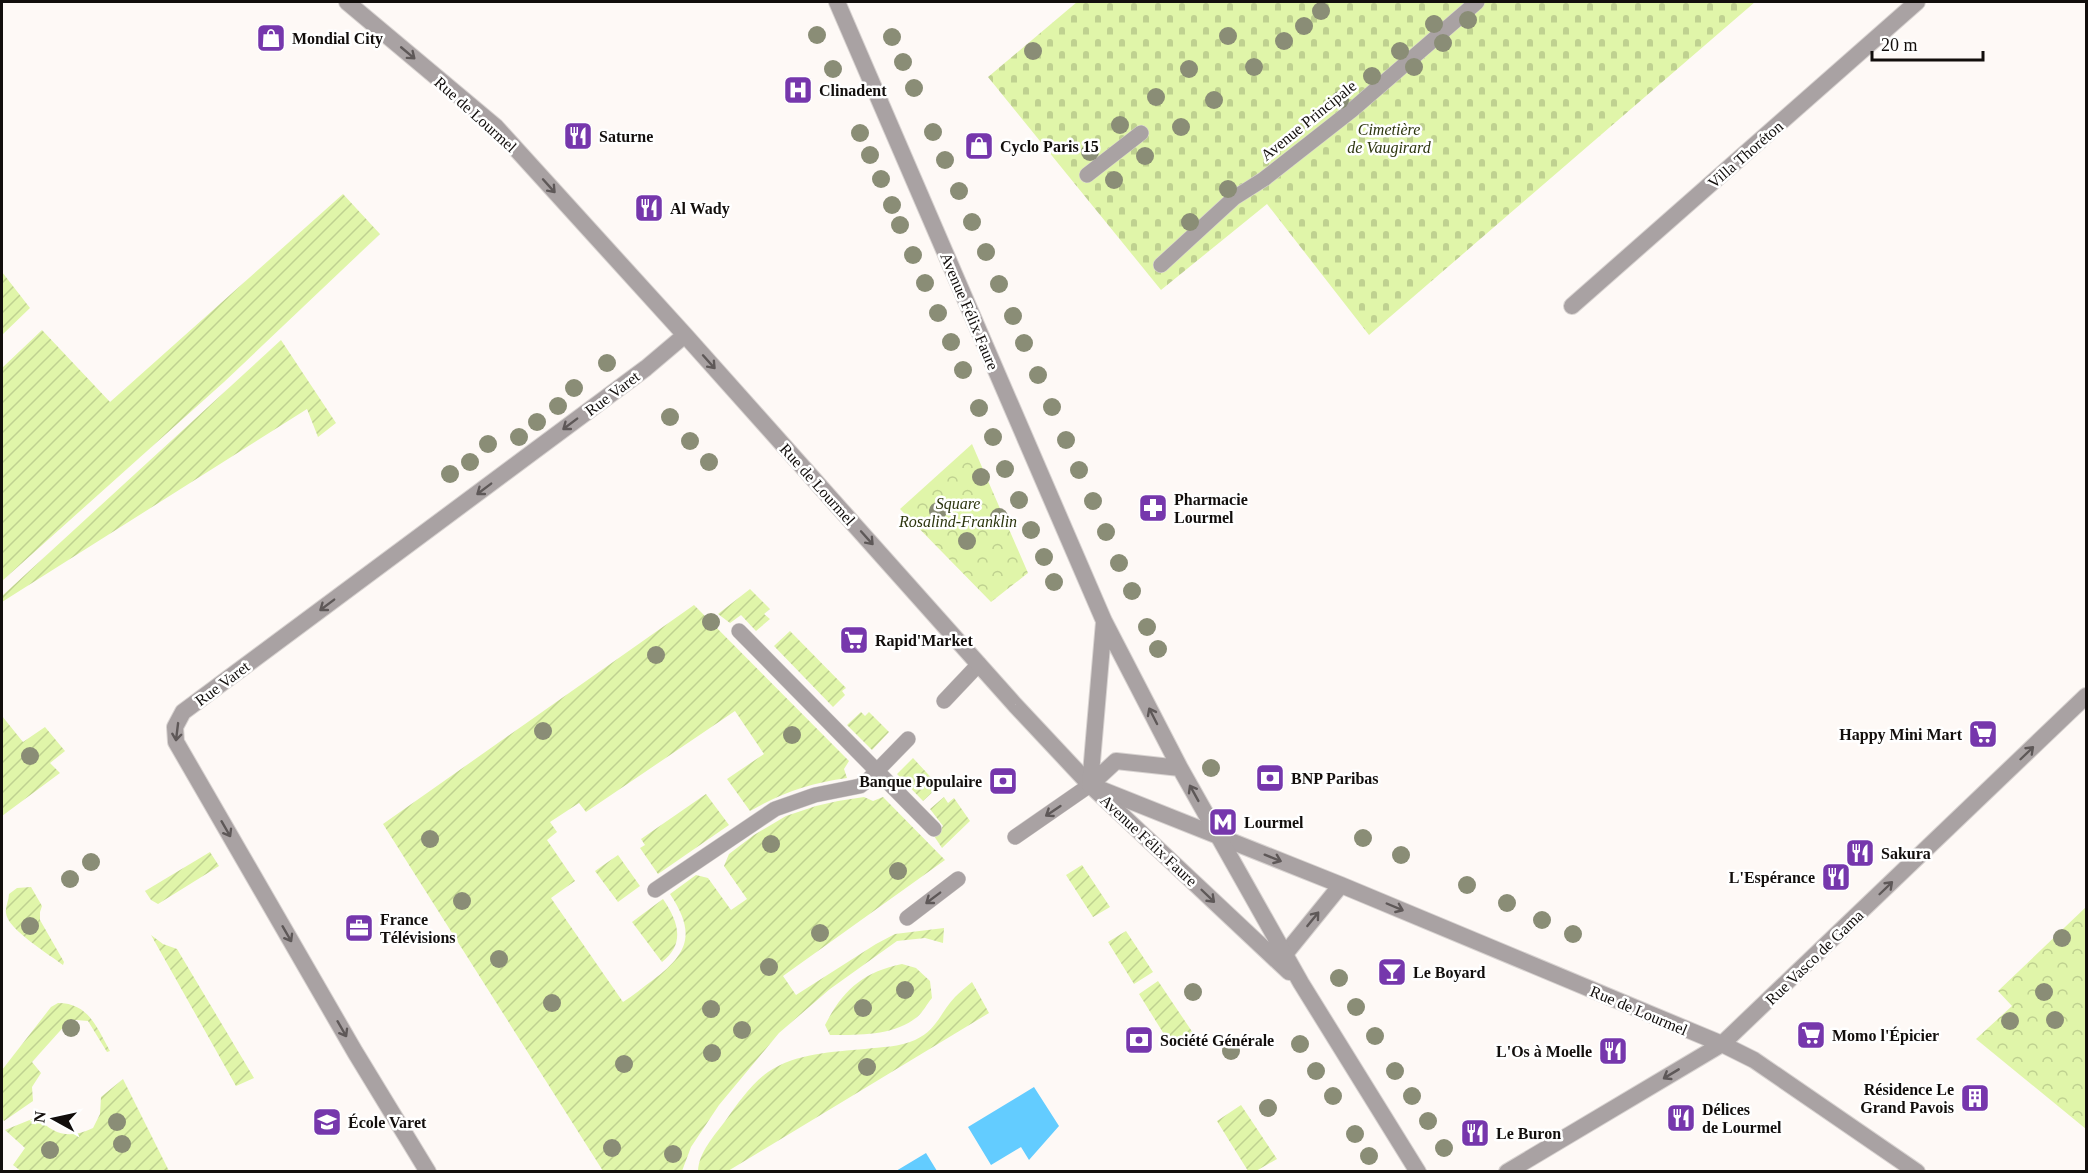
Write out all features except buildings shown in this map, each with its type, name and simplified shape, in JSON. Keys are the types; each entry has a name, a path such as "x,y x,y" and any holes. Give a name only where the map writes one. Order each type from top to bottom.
{"street":[{"name":"Rue de Lourmel","path":"347,2 496,127 1090,785 1341,885 1722,1044 1754,1060 1917,1172"},
{"name":"Avenue Félix Faure","path":"837,2 1104,621 1180,768 1301,983 1418,1172"},
{"name":"Villa Thoréton","path":"1572,306 1917,2"},
{"name":"Rue Varet","path":"428,1172 339,1025 176,742 175,727 183,712 640,372 685,335"},
{"name":"Avenue Félix Faure","path":"1104,621 1090,785 1301,983"},
{"name":"Rue Vasco de Gama","path":"1507,1172 1722,1044 2086,696"},
{"path":"1090,785 1116,761 1180,768"},
{"path":"1285,954 1341,885"}],"lane":[{"name":"Avenue Principale","path":"1161,265 1233,198 1264,179 1352,110 1477,2"},
{"path":"1087,175 1141,133"},
{"path":"739,631 934,829"},
{"path":"944,701 979,664"},
{"path":"655,890 775,809 815,795 860,786 908,739"},
{"path":"1015,837 1090,785"},
{"path":"907,918 958,879"}],"green space":[{"name":"Cimetière de Vaugirard","path":"1077,2 1755,2 1369,335 1267,204 1161,290 988,77"},
{"path":"343,194 380,234 224,382 2,581 2,368 42,330 110,402"},
{"path":"2,272 30,308 2,335"},
{"path":"281,340 336,423 318,437 307,409 2,602 2,596"},
{"name":"Square Rosalind-Franklin","path":"972,444 1028,573 991,602 900,509"},
{"path":"750,589 770,609 764,614 770,619 756,631 741,615 730,623 718,614"},
{"path":"694,605 849,761 844,769 847,778 797,790 750,811 727,779 764,754 735,711 586,812 579,803 550,822 557,832 547,840 575,881 551,898 623,1002 665,970 674,961 685,942 686,931 683,920 670,894 696,875 708,878 731,910 747,899 724,866 729,854 754,835 786,816 838,801 864,797 873,801 883,797 945,860 783,976 796,995 895,934 944,928 943,943 925,938 897,941 830,989 779,1033 719,1105 691,1147 682,1171 603,1171 383,824"},
{"path":"790,631 846,688 842,691 845,695 833,707 774,646"},
{"path":"861,712 865,716 869,712 889,732 872,750 847,725"},
{"path":"2,716 23,742 45,727 65,751 50,763 60,773 2,816"},
{"path":"913,758 939,786 923,801 897,774"},
{"path":"706,794 729,825 658,874 640,848 645,845 641,839"},
{"path":"944,797 948,803 954,798 970,821 942,848 934,836 943,826 930,809"},
{"path":"210,852 219,866 158,904 151,900 145,891"},
{"path":"618,855 640,886 618,902 595,871"},
{"path":"1082,865 1110,907 1093,917 1066,875"},
{"path":"31,887 42,906 40,920 64,962 63,965 21,934 8,919 6,911 9,894 17,888"},
{"path":"663,899 673,915 677,940 670,955 662,962 632,922"},
{"path":"2086,907 2086,1129 1976,1039 2012,1006 1998,991"},
{"path":"1126,931 1153,972 1134,984 1108,942"},
{"path":"151,935 163,944 177,949 254,1078 236,1086"},
{"path":"902,964 916,968 930,981 932,998 919,1015 898,1028 887,1031 830,1035 825,1025 847,992 876,972"},
{"path":"1158,981 1193,1033 1172,1047 1139,994"},
{"path":"972,982 989,1013 728,1171 698,1171 701,1157 712,1138 745,1094 768,1072 803,1057 897,1045 915,1040 938,1021 955,997"},
{"path":"58,1003 69,1004 85,1012 91,1018 110,1051 107,1052 88,1021 68,1022 32,1062 41,1073 32,1087 33,1101 4,1121 2,1118 2,1070 51,1007"},
{"path":"123,1079 169,1171 22,1172 13,1165 25,1148 5,1130 37,1117 50,1128 63,1134 77,1134 93,1128 100,1114 101,1097"},
{"path":"1241,1105 1277,1159 1256,1171 1248,1171 1217,1121"}],"water":[{"path":"1034,1087 1059,1126 1029,1160 1021,1147 991,1165 968,1127"},
{"path":"926,1153 937,1171 896,1171"}],"place":[{"name":"Mondial City","path":"271,38"},
{"name":"Clinadent","path":"798,90"},
{"name":"Saturne","path":"578,136"},
{"name":"Cyclo Paris 15","path":"979,146"},
{"name":"Al Wady","path":"649,208"},
{"name":"Pharmacie Lourmel","path":"1153,508"},
{"name":"Rapid'Market","path":"854,640"},
{"name":"Happy Mini Mart","path":"1983,734"},
{"name":"BNP Paribas","path":"1270,778"},
{"name":"Banque Populaire","path":"1003,781"},
{"name":"Lourmel","path":"1223,822"},
{"name":"Sakura","path":"1860,853"},
{"name":"L'Espérance","path":"1836,877"},
{"name":"France Télévisions","path":"359,928"},
{"name":"Le Boyard","path":"1392,972"},
{"name":"Momo l'Épicier","path":"1811,1035"},
{"name":"Société Générale","path":"1139,1040"},
{"name":"L'Os à Moelle","path":"1613,1051"},
{"name":"Résidence Le Grand Pavois","path":"1975,1098"},
{"name":"Délices de Lourmel","path":"1681,1118"},
{"name":"École Varet","path":"327,1122"},
{"name":"Le Buron","path":"1475,1133"}]}
